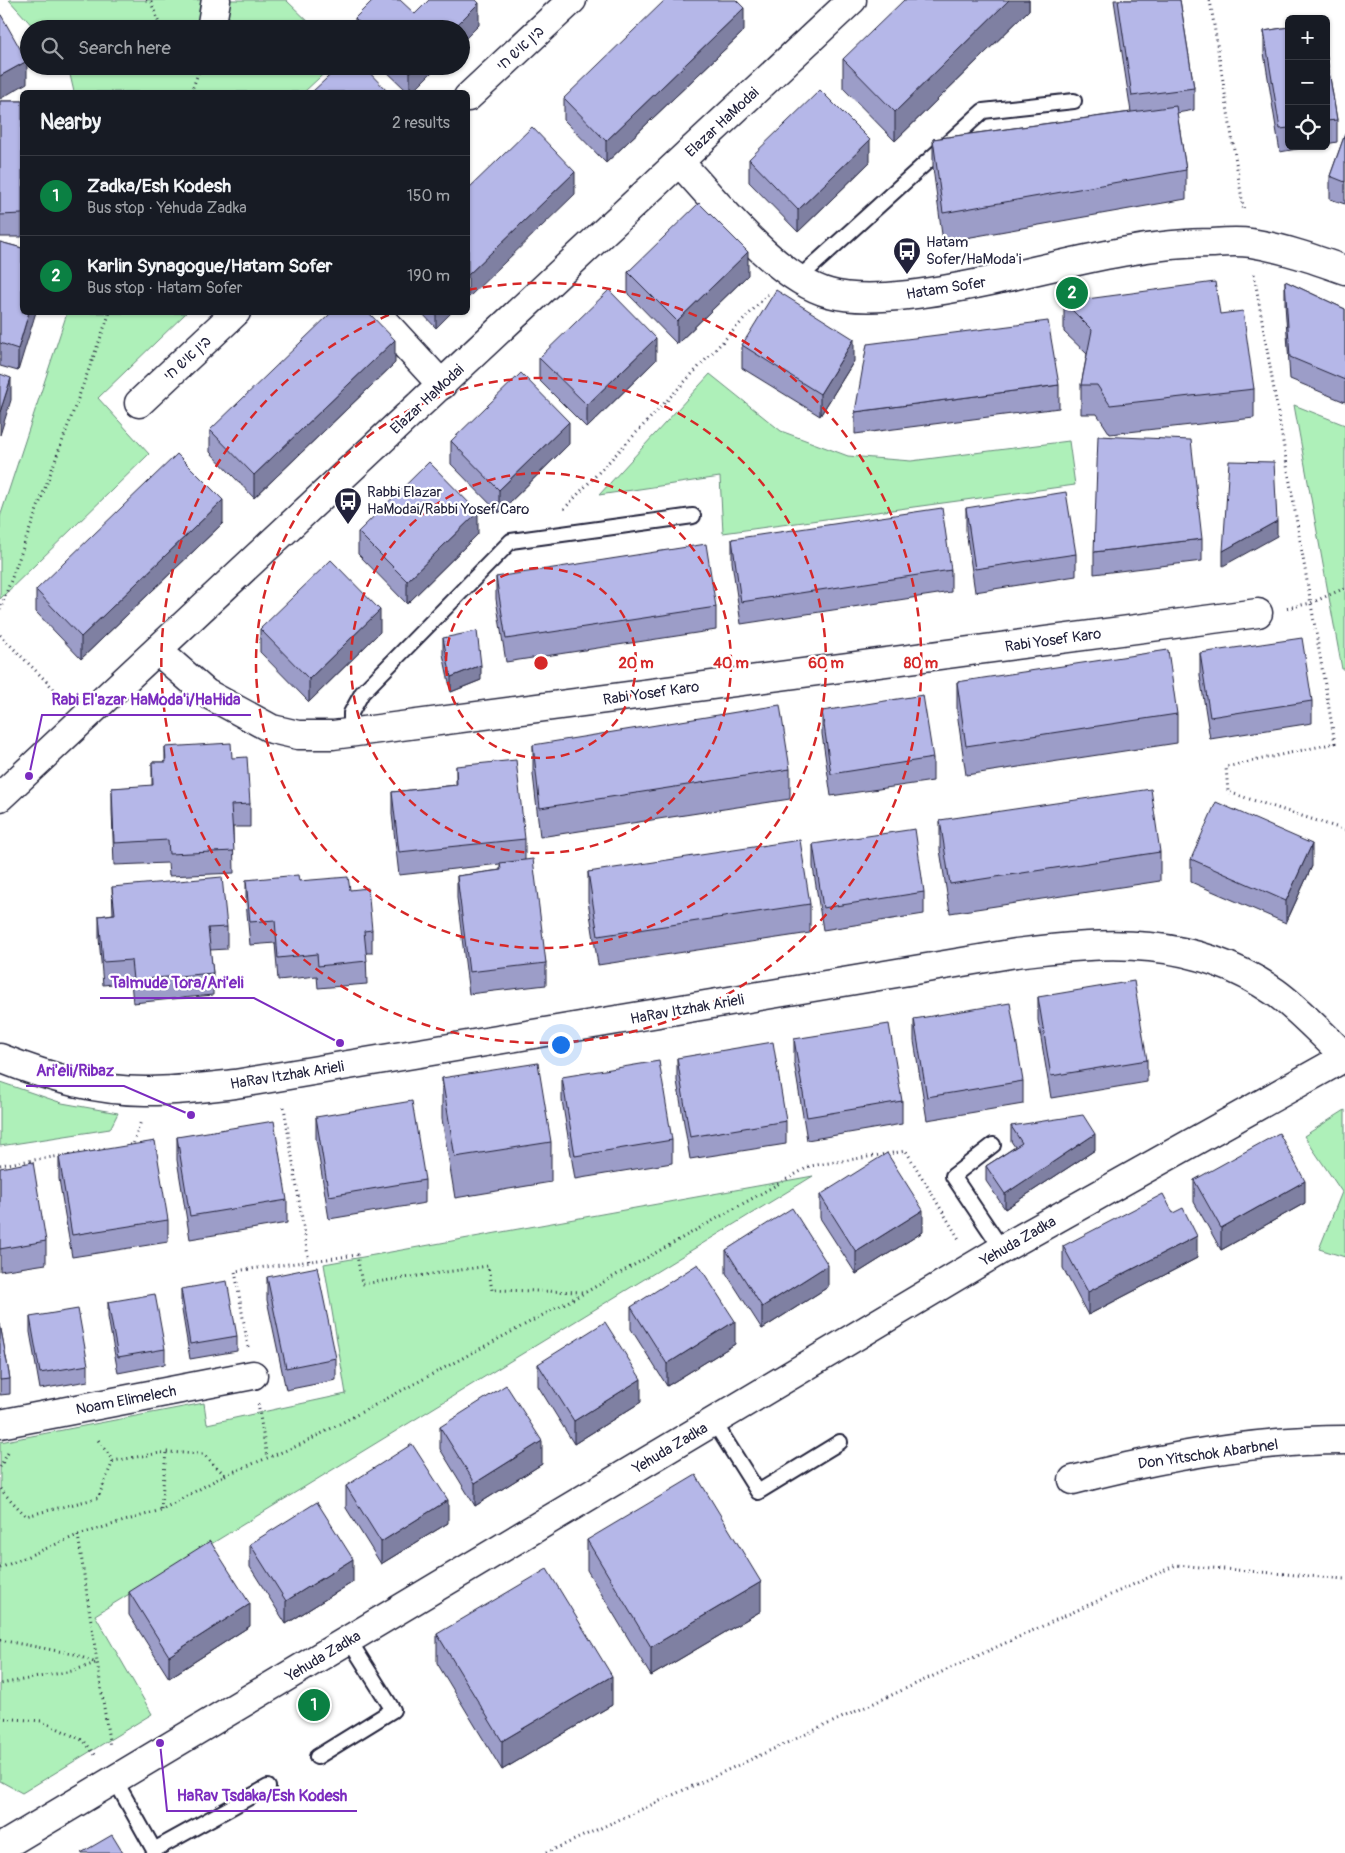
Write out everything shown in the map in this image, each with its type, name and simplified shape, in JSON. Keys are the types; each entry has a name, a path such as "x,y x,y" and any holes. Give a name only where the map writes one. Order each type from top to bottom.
{"street":[{"path":"213,20 216,0"},
{"name":"בין איש חי","path":"470,95 572,0"},
{"name":"Elazar HaModai","path":"0,797 680,163 852,0"},
{"name":"Hatam Sofer","path":"680,163 768,257 794,275 828,293 862,298 947,291 1157,245 1249,242 1294,252 1345,270"},
{"name":"בין איש חי","path":"139,403 233,315"},
{"path":"378,315 442,385"},
{"name":"Rabi Yosef Karo","path":"158,651 206,693 272,728 298,735 351,733 1258,613"},
{"name":"HaRav Itzhak Arieli","path":"0,1058 46,1076 96,1086 149,1091 235,1084 1016,953 1082,945 1141,945 1194,953 1233,968 1275,993 1345,1056"},
{"name":"Yehuda Zadka","path":"0,1848 1002,1249 1345,1056"},
{"name":"Noam Elimelech","path":"0,1424 253,1375"},
{"name":"Don Yitschok Abarbnel","path":"1073,1480 1133,1464 1203,1452 1311,1440 1345,1440"}],"lane":[{"path":"794,275 983,111 1074,101"},
{"path":"351,733 351,713 362,693 511,541 693,516"},
{"path":"993,1145 953,1176 1002,1249"},
{"path":"714,1422 758,1492 840,1442"},
{"path":"317,1757 393,1710 349,1640"},
{"path":"115,1780 154,1850 268,1787"}],"path":[{"path":"146,0 151,2 158,20"},
{"path":"1210,0 1249,242 1335,743 1226,768 1228,792 1345,830"},
{"path":"192,90 198,75"},
{"path":"538,537 794,275"},
{"path":"0,610 109,315"},
{"path":"1258,613 1311,603 1345,588"},
{"path":"0,635 83,720"},
{"path":"279,1077 309,1262"},
{"path":"124,1146 133,1145 149,1091"},
{"path":"0,1165 114,1148"},
{"path":"0,1568 78,1535 161,1510 225,1475 302,1444 586,1292 810,1166 906,1151 975,1265"},
{"path":"267,1458 235,1271 357,1255 362,1284 488,1266 492,1290 586,1292"},
{"path":"95,1436 113,1461"},
{"path":"0,1467 10,1449"},
{"path":"113,1461 166,1452 203,1454 225,1475"},
{"path":"161,1510 166,1452"},
{"path":"0,1489 26,1516 98,1498 113,1461"},
{"path":"78,1535 115,1780"},
{"path":"546,1853 1176,1565 1345,1579"},
{"path":"0,1640 74,1654 96,1663"},
{"path":"0,1684 72,1671 96,1663"},
{"path":"0,1718 42,1721 84,1741 115,1780"}],"green space":[{"path":"9,0 286,0 307,20 27,20"},
{"path":"70,75 322,75 306,90 74,90"},
{"path":"66,315 184,315 98,398 149,454 0,599 0,517"},
{"path":"710,374 781,431 848,456 911,461 1069,441 1075,485 723,533 720,477 599,495"},
{"path":"1294,405 1345,425 1345,669 1342,669"},
{"path":"0,1082 62,1103 118,1113 110,1129 0,1146"},
{"path":"1345,1110 1345,1257 1319,1249 1342,1192 1304,1136"},
{"path":"813,1176 95,1615 152,1714 22,1793 0,1781 0,1442 204,1403 207,1424 346,1394 324,1264"}],"building":[{"path":"373,0 400,0 415,14 429,0 476,0 479,3 462,20 357,20 355,18"},
{"path":"665,0 736,0 744,8 606,141 564,98"},
{"path":"904,0 1009,0 895,112 843,59"},
{"path":"1118,0 1180,0 1194,88 1132,96"},
{"path":"0,13 20,49 20,65 0,76"},
{"path":"1285,28 1285,128 1280,129 1264,31"},
{"path":"330,75 372,75 386,90 314,90"},
{"path":"1330,77 1337,120 1330,121"},
{"path":"820,90 870,140 798,210 749,159"},
{"path":"0,101 20,101 20,214 0,215"},
{"path":"1176,106 1186,170 943,213 933,139"},
{"path":"532,127 575,172 470,273 470,187"},
{"path":"1345,134 1345,182 1330,176"},
{"path":"699,203 748,252 677,321 628,272"},
{"path":"0,242 20,247 20,315 28,315 18,349 0,343"},
{"path":"1285,281 1345,309 1345,380 1290,357"},
{"path":"1215,282 1220,314 1243,311 1254,389 1110,405 1097,385 1081,385 1092,330 1064,302"},
{"path":"609,290 656,338 587,405 539,358"},
{"path":"776,290 854,339 820,394 742,345"},
{"path":"329,315 371,315 395,340 254,475 210,430"},
{"path":"1048,321 1059,385 855,412 867,344"},
{"path":"521,373 569,422 499,490 451,441"},
{"path":"0,374 11,378 0,412"},
{"path":"1098,436 1191,440 1202,539 1094,552"},
{"path":"177,454 223,500 81,637 36,590"},
{"path":"1229,461 1274,462 1277,521 1223,551"},
{"path":"429,462 478,512 407,581 358,532"},
{"path":"1066,492 1076,554 975,569 966,508"},
{"path":"942,508 951,570 741,602 732,539"},
{"path":"706,544 716,607 506,639 496,577"},
{"path":"331,560 380,610 309,679 260,629"},
{"path":"477,631 481,665 451,677 443,638"},
{"path":"1302,638 1312,701 1210,717 1200,653"},
{"path":"1168,650 1177,714 966,746 957,682"},
{"path":"923,695 933,758 831,774 822,711"},
{"path":"780,705 790,769 540,808 533,745"},
{"path":"231,743 232,758 247,757 250,804 231,805 234,851 169,854 168,840 114,843 112,788 153,785 152,762 166,762 165,747"},
{"path":"516,760 525,839 399,852 392,792 457,785 456,766"},
{"path":"1151,789 1160,852 950,884 940,820"},
{"path":"1216,802 1312,844 1286,901 1191,859"},
{"path":"915,829 924,892 823,908 813,844"},
{"path":"800,840 810,904 598,936 588,872"},
{"path":"533,859 546,963 469,972 457,876 501,870 500,863"},
{"path":"298,875 299,881 348,877 350,890 368,888 372,930 364,931 367,961 318,966 317,954 278,958 275,920 250,922 246,880"},
{"path":"222,877 227,927 208,928 213,973 133,980 131,960 103,962 99,916 115,914 112,887"},
{"path":"1134,981 1147,1060 1051,1076 1038,997"},
{"path":"1010,1003 1023,1081 927,1097 914,1019"},
{"path":"889,1024 902,1101 807,1117 794,1039"},
{"path":"773,1042 786,1121 690,1137 677,1058"},
{"path":"659,1061 672,1140 575,1156 562,1077"},
{"path":"538,1063 551,1142 455,1157 442,1078"},
{"path":"412,1101 425,1180 329,1196 316,1117"},
{"path":"1083,1115 1095,1134 1005,1194 986,1166 1022,1143 1011,1126"},
{"path":"274,1121 287,1200 190,1216 177,1137"},
{"path":"1279,1133 1305,1181 1221,1228 1194,1180"},
{"path":"155,1141 168,1220 72,1235 59,1157"},
{"path":"887,1153 923,1210 856,1252 820,1195"},
{"path":"33,1162 46,1241 0,1249 0,1168"},
{"path":"1163,1194 1173,1213 1183,1208 1197,1236 1088,1292 1063,1246"},
{"path":"792,1208 828,1265 762,1307 726,1250"},
{"path":"698,1264 735,1321 667,1364 631,1307"},
{"path":"317,1267 336,1358 286,1368 267,1277"},
{"path":"227,1281 237,1336 190,1344 181,1289"},
{"path":"155,1294 165,1349 118,1357 108,1302"},
{"path":"78,1309 88,1365 40,1373 30,1317"},
{"path":"605,1322 641,1379 574,1421 538,1364"},
{"path":"0,1324 10,1379 0,1380"},
{"path":"506,1385 542,1441 475,1483 440,1427"},
{"path":"412,1444 448,1500 381,1542 346,1486"},
{"path":"696,1475 761,1582 651,1647 587,1540"},
{"path":"317,1502 353,1559 286,1601 250,1544"},
{"path":"210,1541 250,1604 169,1656 129,1592"},
{"path":"547,1569 612,1676 502,1741 437,1634"},
{"path":"112,1835 123,1853 81,1853"}],"place":[{"name":"Hatam Sofer/HaModa'i","path":"907,275"},
{"name":"Karlin Synagogue/Hatam Sofer","path":"1072,293"},
{"name":"Rabbi Elazar HaModai/Rabbi Yosef Caro","path":"348,525"},
{"name":"Rabi El'azar HaModa'i/HaHida","path":"29,776"},
{"name":"Talmude Tora/Ari'eli","path":"340,1043"},
{"name":"Ari'eli/Ribaz","path":"191,1115"},
{"name":"Zadka/Esh Kodesh","path":"314,1705"},
{"name":"HaRav Tsdaka/Esh Kodesh","path":"160,1743"}]}
